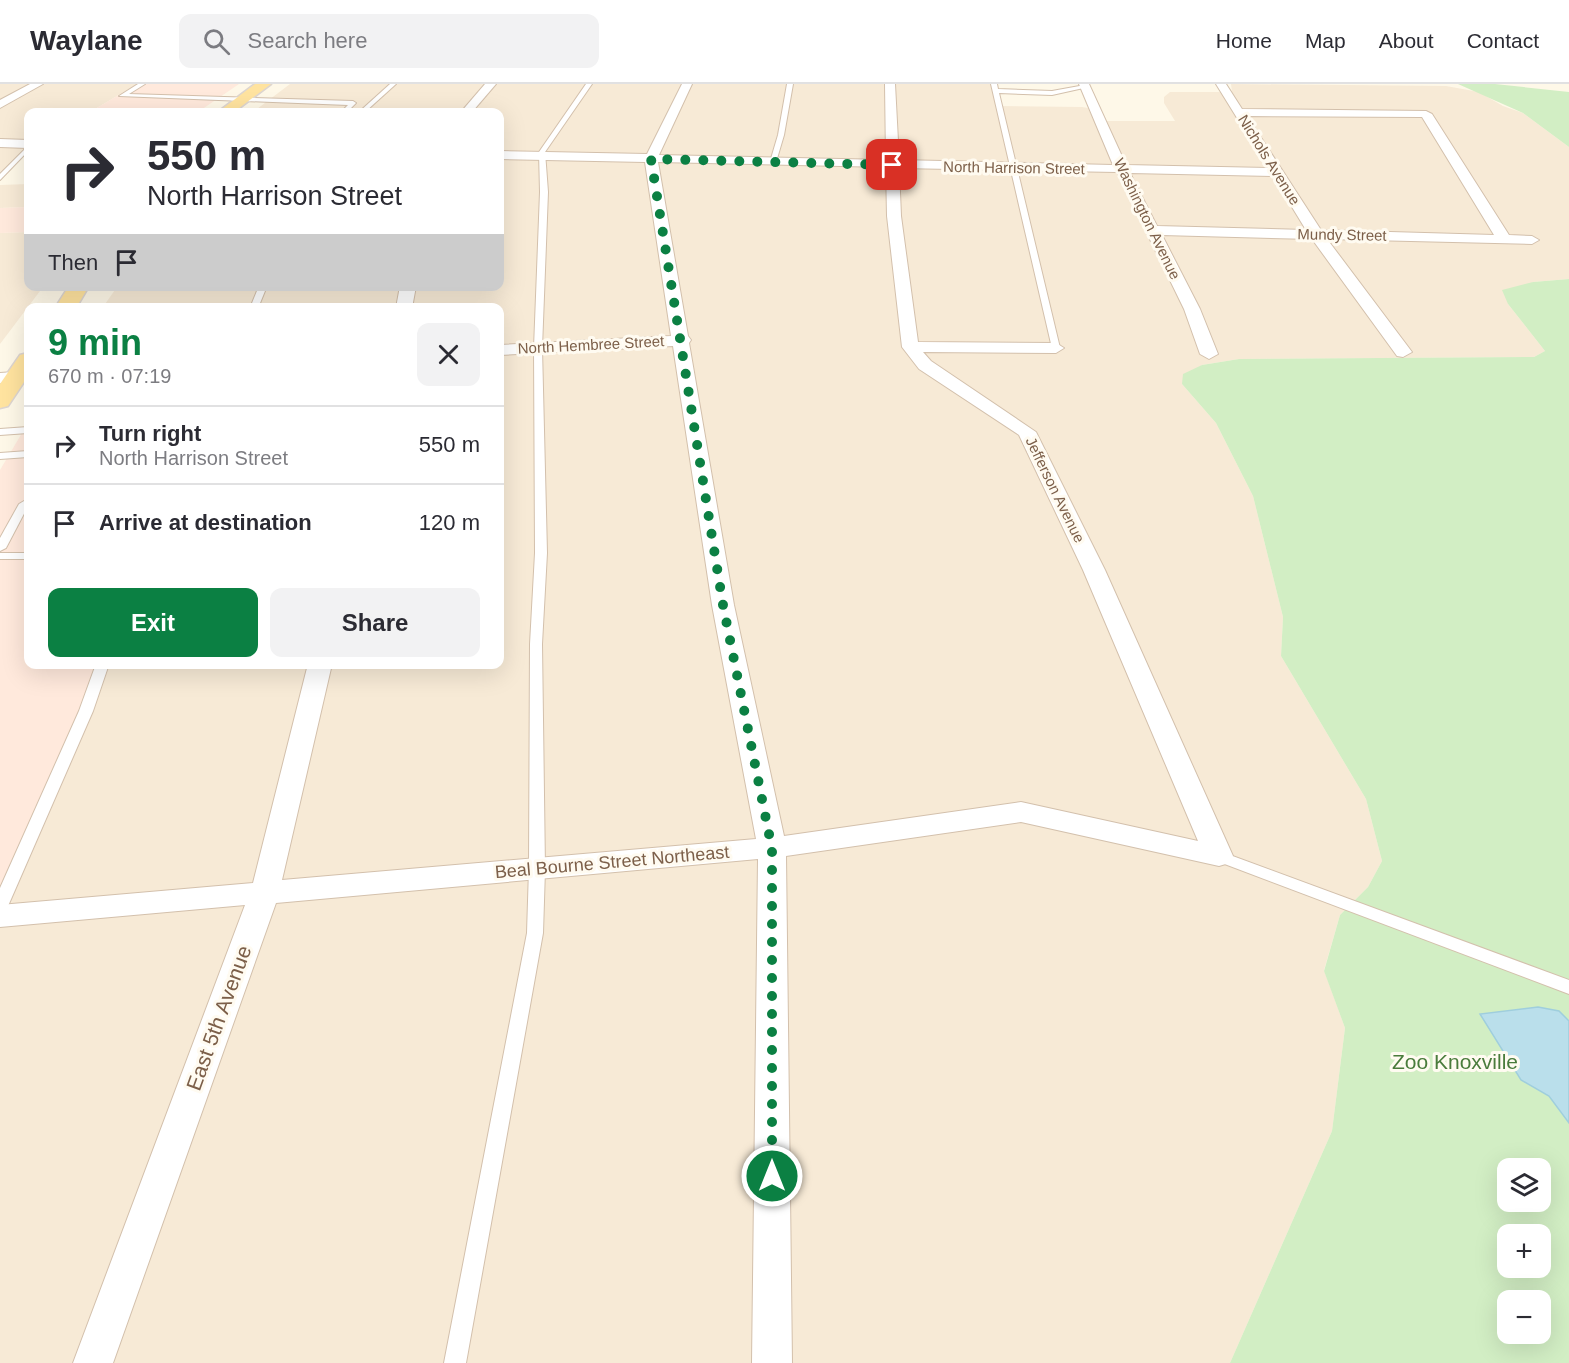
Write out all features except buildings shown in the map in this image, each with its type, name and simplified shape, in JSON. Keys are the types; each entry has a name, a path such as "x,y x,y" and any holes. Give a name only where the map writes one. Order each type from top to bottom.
{"main road":[{"path":"231,108 264,84"},
{"path":"0,401 19,373"}],"street":[{"path":"0,105 38,84"},
{"path":"470,108 491,84"},
{"path":"687,84 651,159 723,605 772,849 772,1363"},
{"path":"890,84 894,216 909,347 1056,348"},
{"name":"Nichols Avenue","path":"1221,84 1316,234 1402,352"},
{"name":"Washington Avenue","path":"1084,86 1122,170 1192,309 1209,354"},
{"path":"1238,112 1426,114 1504,239"},
{"path":"0,143 24,144"},
{"name":"North Harrison Street","path":"504,155 1276,172"},
{"name":"Mundy Street","path":"1152,230 1532,240"},
{"name":"North Hembree Street","path":"504,350 682,340"},
{"name":"Jefferson Avenue","path":"909,347 925,365 1027,432 1094,570 1219,856"},
{"name":"East 5th Avenue","path":"93,1363 265,892 319,669"},
{"name":"Beal Bourne Street Northeast","path":"0,916 772,849 1021,812 1219,856"}],"lane":[{"path":"142,84 122,96 354,104 349,108"},
{"path":"366,108 393,84"},
{"path":"455,1363 535,933 536,644 541,553 538,348 544,156 542,152 589,84"},
{"path":"773,162 781,135 790,84"},
{"path":"1056,348 995,87 1052,93 1084,86"},
{"path":"0,178 24,152"},
{"path":"0,432 24,430"},
{"path":"0,456 24,454"},
{"path":"0,548 24,504"},
{"path":"0,556 24,556"},
{"path":"0,906 86,711 101,669"},
{"path":"1219,856 1569,987"}],"shaded area":[{"path":"0,84 137,84 97,108 24,108 24,154 0,178"},
{"path":"137,84 239,84 204,108 97,108"},
{"path":"290,84 994,84 998,106 1082,107 1088,108 1094,121 1175,121 1164,103 1164,97 1170,92 1232,92 1231,84 1446,86 1479,92 1503,106 1523,113 1569,147 1569,279 1533,282 1508,304 1545,351 1534,357 1239,359 1202,365 1182,384 1216,423 1253,496 1283,617 1281,656 1366,799 1382,861 1368,887 1340,915 1324,970 1345,1028 1332,1131 1230,1363 0,1363 0,906 101,669 504,669 504,303 106,303 114,291 504,291 504,108 258,108"},
{"path":"24,184 24,207 0,208 0,185"},
{"path":"24,207 24,232 0,233 0,208"},
{"path":"24,232 24,291 40,291 31,303 24,303 24,312 0,344 0,233"},
{"path":"24,430 24,669 101,669 0,893 0,470"}],"green space":[{"path":"1458,84 1495,84 1569,92 1569,147 1523,113"},
{"name":"Zoo Knoxville","path":"1569,279 1569,1363 1230,1363 1332,1131 1345,1028 1324,971 1340,915 1368,887 1382,861 1366,799 1281,656 1283,617 1253,496 1216,423 1182,384 1183,374 1202,365 1239,359 1534,357 1545,351 1508,304 1502,290 1533,282"}],"water":[{"path":"1538,1007 1559,1011 1569,1021 1569,1123 1549,1096 1521,1080 1480,1014"}],"route":[{"path":"772,1176 772,849 723,605 651,159 892,165"}]}
